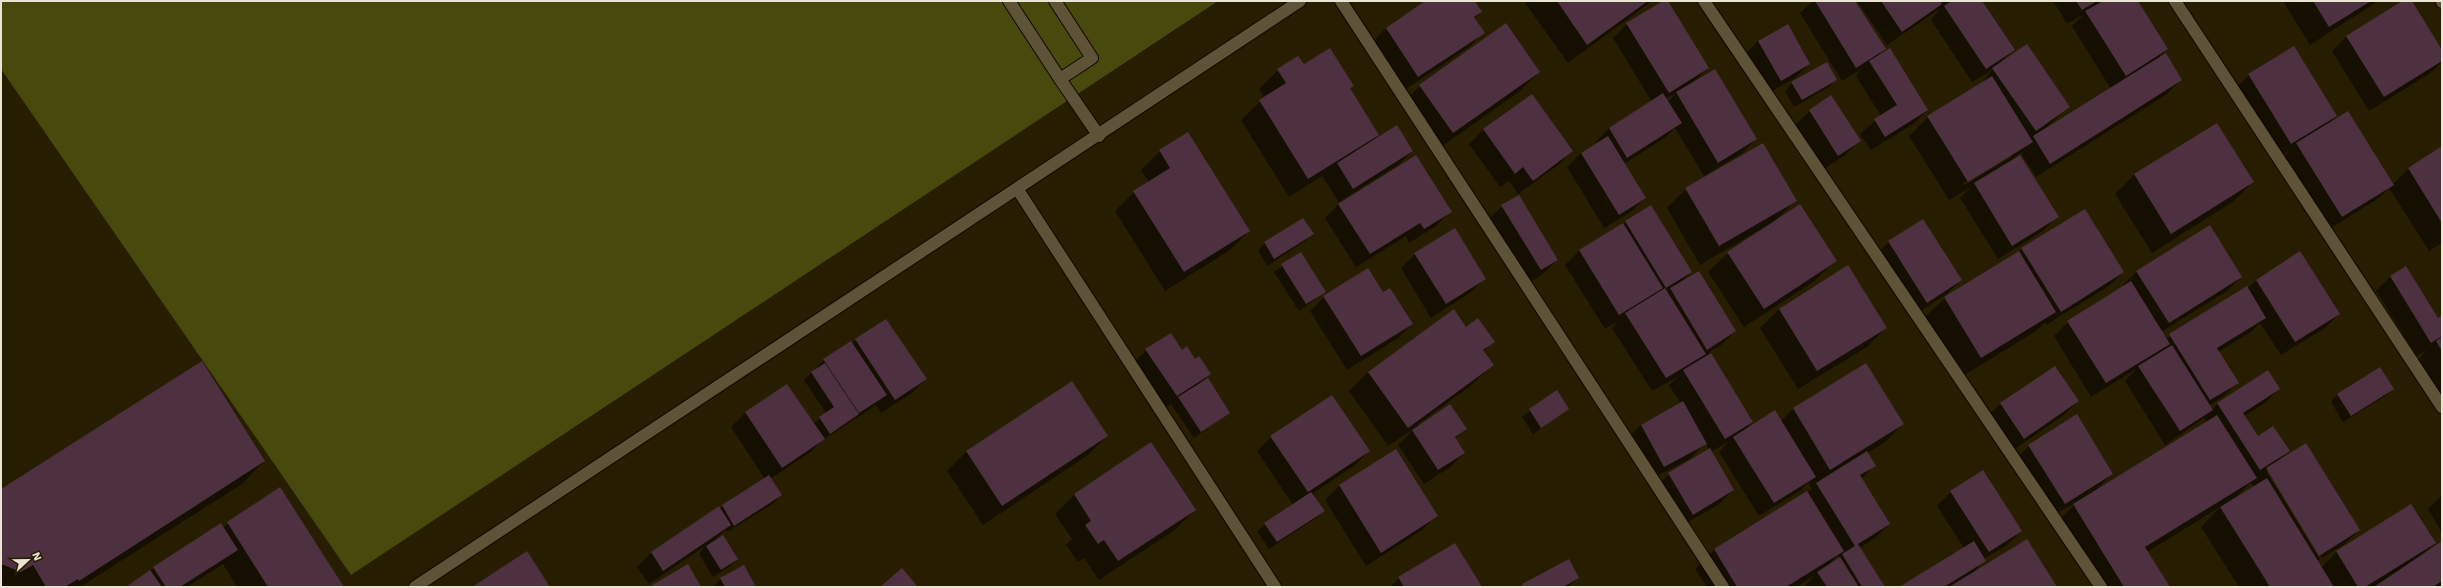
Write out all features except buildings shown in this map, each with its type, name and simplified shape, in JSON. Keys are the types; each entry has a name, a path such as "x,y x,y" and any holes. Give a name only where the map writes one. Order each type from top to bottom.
{"street":[{"path":"1009,1 1099,136"},
{"path":"1055,1 1092,58 1060,79"},
{"path":"415,587 1018,190 1300,1"},
{"path":"1341,1 1723,587"},
{"path":"1704,1 2101,587"},
{"path":"2176,1 2442,407"},
{"path":"1018,190 1275,587"}],"shaded area":[{"path":"1,1 1218,1 351,575 1,69"}]}
